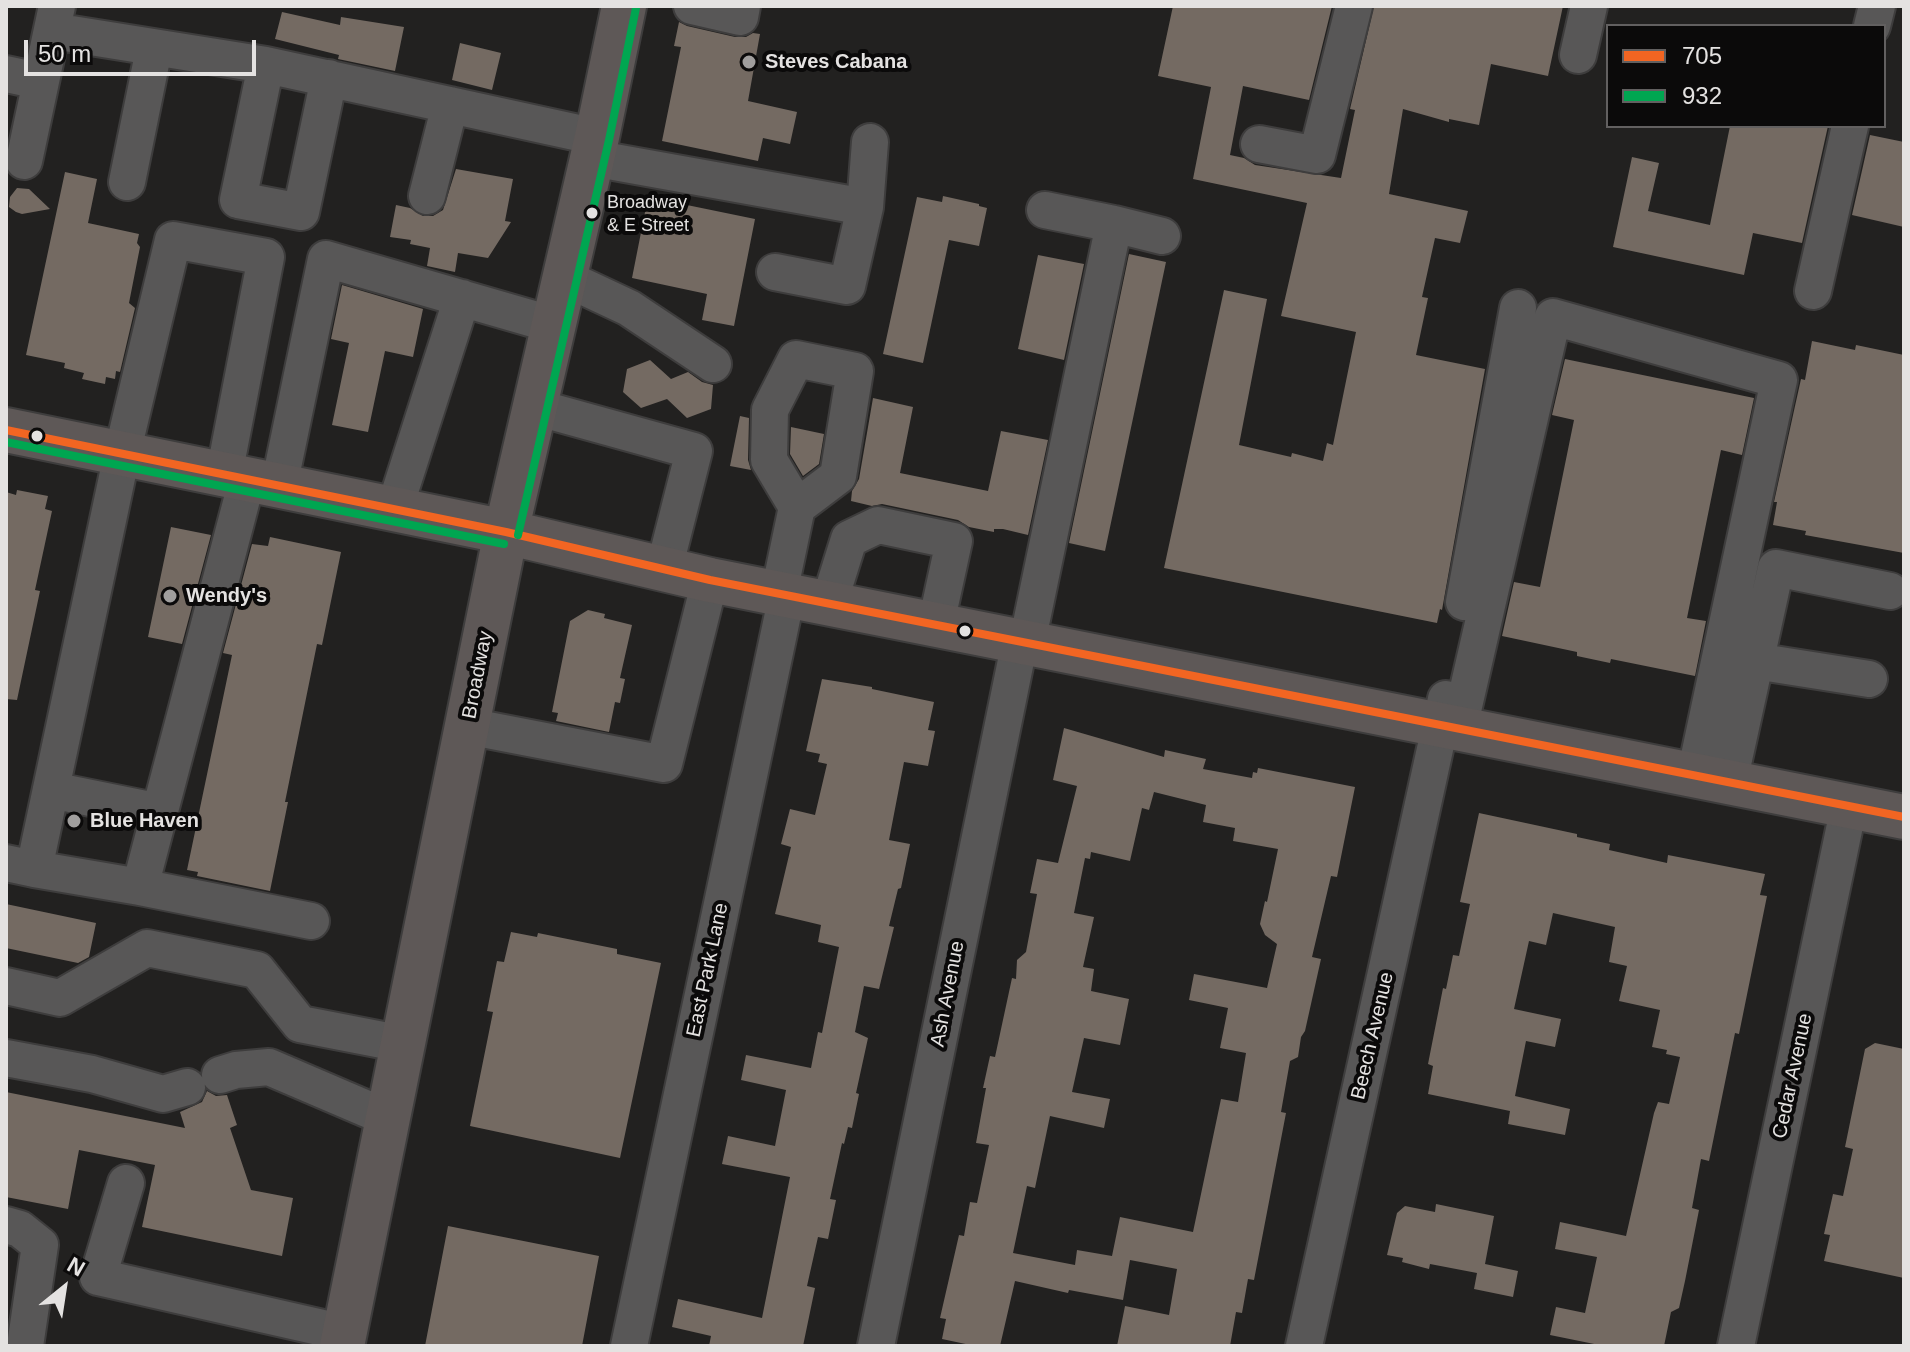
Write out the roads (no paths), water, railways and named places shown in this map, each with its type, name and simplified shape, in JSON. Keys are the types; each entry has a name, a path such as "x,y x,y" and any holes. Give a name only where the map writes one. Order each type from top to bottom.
{"main road":[{"name":"Broadway","path":"343,1340 506,532 595,147 624,6"},
{"path":"6,430 506,532 710,580 1904,817"}],"street":[{"path":"692,6 740,17 742,6"},
{"path":"1259,144 1317,155 1354,6"},
{"path":"1578,55 1589,6"},
{"path":"24,161 23,78 55,18 154,49 266,65 329,78 450,105 595,147 865,207"},
{"path":"127,182 154,49"},
{"path":"266,65 238,200 301,212 329,78"},
{"path":"427,196 450,105"},
{"path":"1813,291 1850,128"},
{"path":"775,272 847,286 865,207 870,142"},
{"path":"1045,210 1162,236"},
{"name":"Ash Avenue","path":"876,1346 1114,224"},
{"path":"250,480 266,257 173,240 122,454 51,790 20,866 311,921"},
{"path":"140,887 250,480 326,259 554,325"},
{"path":"565,278 629,308 713,364"},
{"path":"394,510 462,298"},
{"path":"1450,727 1518,308"},
{"path":"1450,727 1553,317 1779,380 1712,779"},
{"path":"535,407 694,451 664,569"},
{"path":"797,507 798,597"},
{"path":"798,597 849,539 878,525 954,541 936,624"},
{"path":"1712,779 1755,661 1776,568 1890,591"},
{"path":"467,726 664,764 710,580"},
{"name":"East Park Lane","path":"629,1346 798,597"},
{"path":"1755,661 1869,679"},
{"name":"Beech Avenue","path":"1304,1346 1450,727"},
{"path":"51,790 160,812"},
{"name":"Cedar Avenue","path":"1736,1346 1849,806"},
{"path":"6,986 60,998 147,948 257,970 300,1024 403,1044"},
{"path":"269,1067 300,1024"},
{"path":"6,1058 92,1074 163,1094 236,1070 269,1067 388,1118"},
{"path":"126,1183 98,1277 343,1340"},
{"path":"6,1225 20,1229 40,1245 25,1346"}],"place":[{"name":"Steves Cabana","path":"749,62"},
{"name":"Broadway & E Street","path":"592,213"},
{"name":"Wendy's","path":"170,596"},
{"name":"Blue Haven","path":"74,821"}]}
